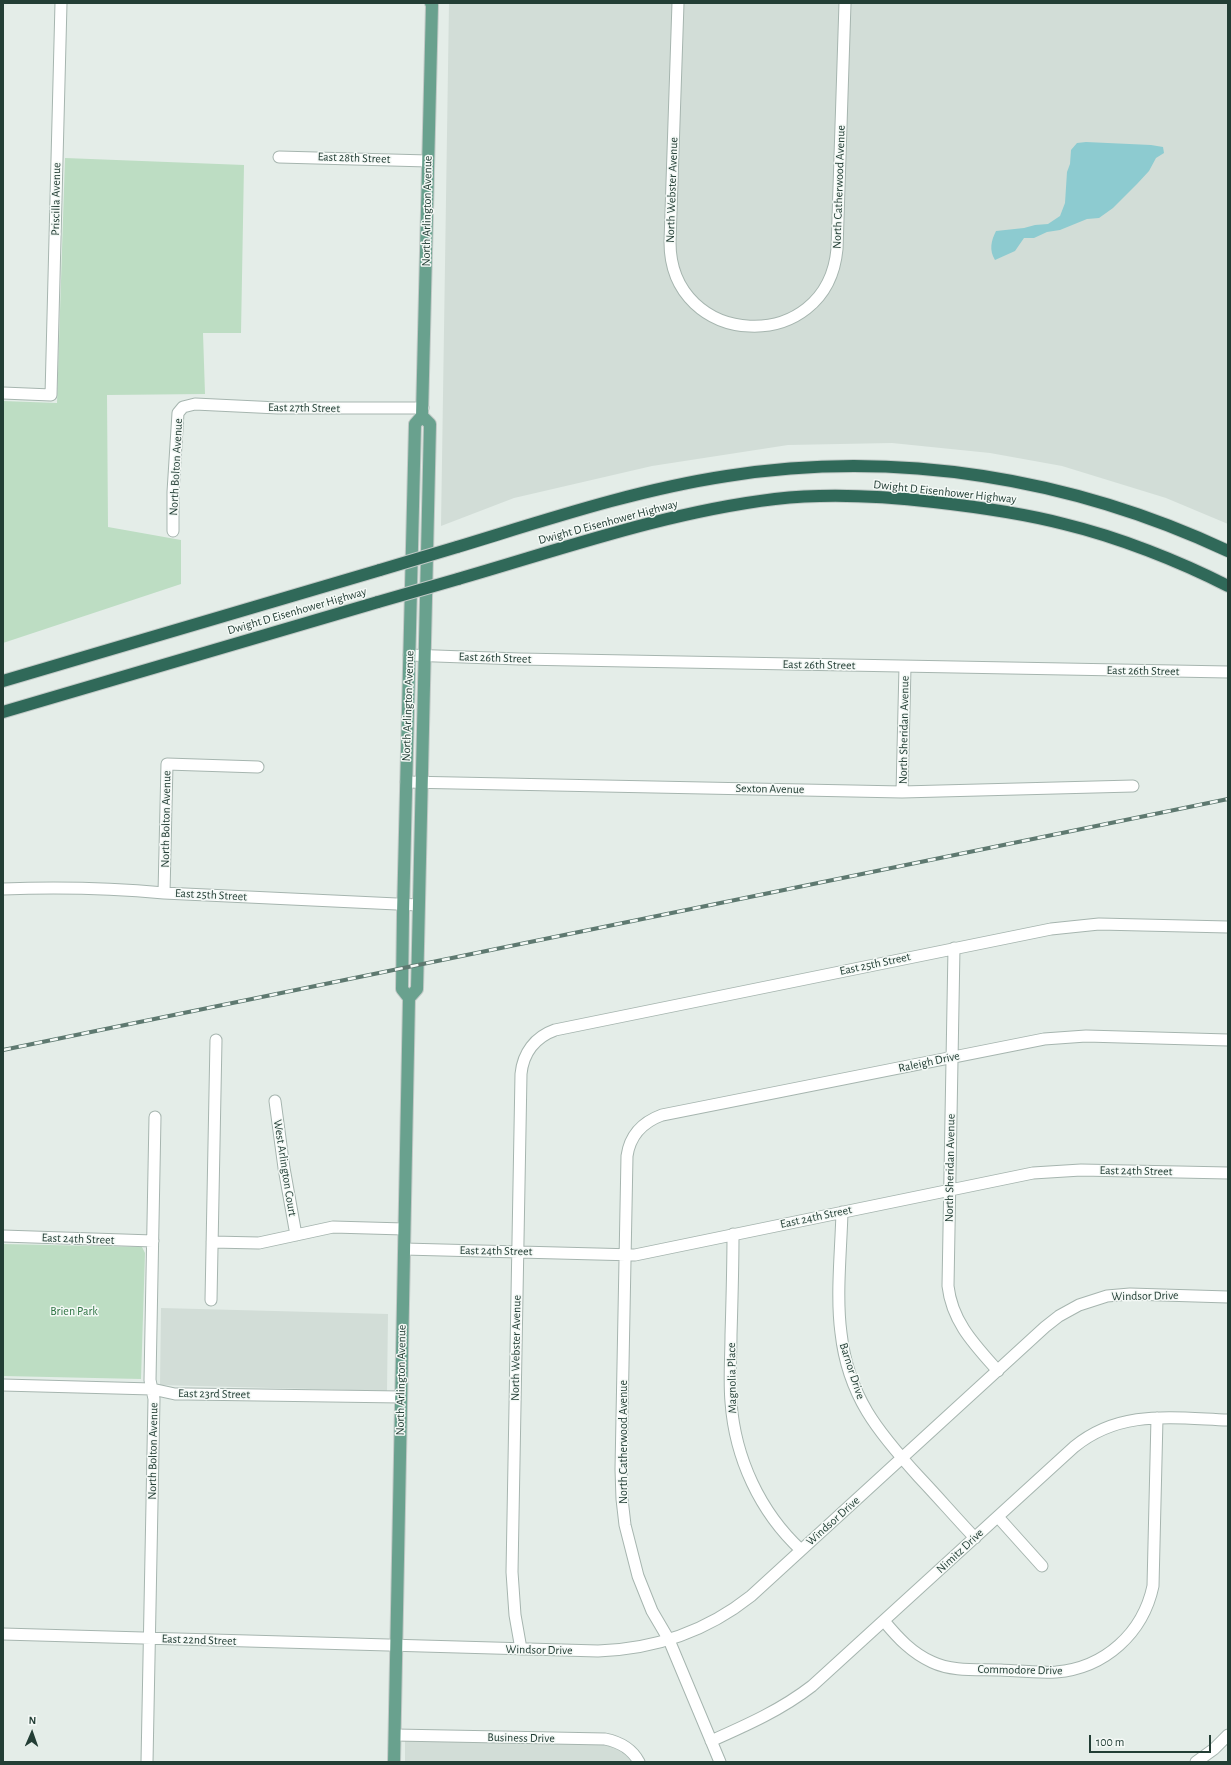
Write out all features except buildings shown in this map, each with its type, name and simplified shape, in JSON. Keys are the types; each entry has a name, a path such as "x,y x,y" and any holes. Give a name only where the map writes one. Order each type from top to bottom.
{"highway":[{"name":"Dwight D Eisenhower Highway","path":"3,681 630,496 676,485 755,472 817,466 895,467 944,470 1024,483 1106,503 1136,513 1228,551"},
{"name":"Dwight D Eisenhower Highway","path":"3,712 644,525 715,509 776,499 837,496 896,498 1004,511 1066,524 1174,561 1228,586"}],"main road":[{"name":"North Arlington Avenue","path":"409,998 417,989 430,424 423,412 433,4"},
{"name":"North Arlington Avenue","path":"394,1762 409,998 402,989 403,904 410,655 414,424 423,412"}],"street":[{"name":"Priscilla Avenue","path":"3,393 51,395 61,3"},
{"name":"North Webster Avenue","path":"678,3 670,242 673,264 679,280 687,294 706,312 730,324 745,327 757,326"},
{"name":"North Catherwood Avenue","path":"757,326 779,323 799,314 822,292 834,267 837,249 845,3"},
{"name":"East 28th Street","path":"279,157 428,161"},
{"name":"East 27th Street","path":"186,405 203,404 278,408 380,409 423,412"},
{"name":"North Bolton Avenue","path":"173,531 173,492 178,413 186,405"},
{"name":"East 26th Street","path":"410,655 905,667 1228,672"},
{"name":"North Sheridan Avenue","path":"902,792 905,667"},
{"name":"North Bolton Avenue","path":"164,893 167,764 258,767"},
{"name":"Sexton Avenue","path":"406,782 902,792 1133,786"},
{"name":"East 25th Street","path":"3,889 51,887 132,890 164,893 418,905"},
{"name":"East 25th Street","path":"530,1047 542,1035 555,1030 1045,930 1092,924 1228,927"},
{"name":"North Sheridan Avenue","path":"954,948 948,1283 950,1302 961,1327 998,1371"},
{"name":"Raleigh Drive","path":"638,1130 649,1121 662,1115 1029,1041 1067,1037 1228,1040"},
{"path":"211,1300 216,1040"},
{"name":"North Webster Avenue","path":"521,1650 515,1615 512,1577 521,1074 523,1062 530,1047"},
{"name":"West Arlington Court","path":"275,1101 284,1168 296,1235"},
{"name":"North Bolton Avenue","path":"147,1762 154,1399 150,1380 155,1117"},
{"name":"North Catherwood Avenue","path":"638,1130 628,1153 621,1470 623,1512 629,1544 638,1576 652,1611 669,1640 720,1762"},
{"name":"East 24th Street","path":"404,1249 635,1254 1033,1173 1063,1170 1228,1173"},
{"name":"Barnor Drive","path":"842,1212 839,1317 843,1348 850,1373 864,1408 880,1433 975,1538"},
{"path":"212,1242 259,1243 339,1227 404,1229"},
{"name":"Magnolia Place","path":"733,1234 730,1390 734,1431 742,1460 756,1491 778,1525 801,1550"},
{"name":"East 24th Street","path":"3,1236 152,1241"},
{"name":"Windsor Drive","path":"396,1646 609,1651 639,1648 669,1640 705,1626 739,1605 1056,1318 1079,1305 1096,1299 1130,1294 1228,1297"},
{"name":"East 23rd Street","path":"3,1385 152,1389 175,1394 401,1397"},
{"name":"Nimitz Drive","path":"711,1741 758,1720 800,1695 884,1622 1074,1447 1089,1436 1120,1422 1157,1418 1228,1420"},
{"name":"Commodore Drive","path":"884,1622 900,1640 915,1653 931,1662 949,1668 1054,1672 1084,1666 1110,1653 1122,1644 1136,1627 1147,1607 1152,1589 1155,1567 1157,1418"},
{"path":"998,1517 1042,1566"},
{"name":"East 22nd Street","path":"3,1634 396,1646"},
{"name":"Business Drive","path":"395,1735 605,1739 620,1743 629,1749 639,1762"},
{"path":"1196,1762 1214,1749 1228,1735"}],"shaded area":[{"path":"449,3 1228,3 1228,524 1166,498 1062,466 990,453 892,443 788,445 652,466 514,498 441,526"},
{"path":"161,1308 388,1314 387,1391 160,1385"},
{"path":"405,1739 608,1744 635,1762 405,1762"}],"green space":[{"path":"65,158 244,165 241,333 203,333 205,394 107,395 108,527 181,540 181,584 3,643 3,401 57,403"},
{"name":"Brien Park","path":"3,1244 142,1247 145,1253 141,1379 3,1376"}],"water":[{"path":"1086,142 1151,145 1163,147 1164,153 1156,158 1149,171 1113,208 1099,218 1087,219 1060,230 1047,232 1034,238 1024,238 1015,251 995,260 991,246 996,231 1048,224 1060,216 1065,203 1067,172 1070,164 1071,150 1077,143"}],"railway":[{"path":"3,1050 1228,799"}]}
